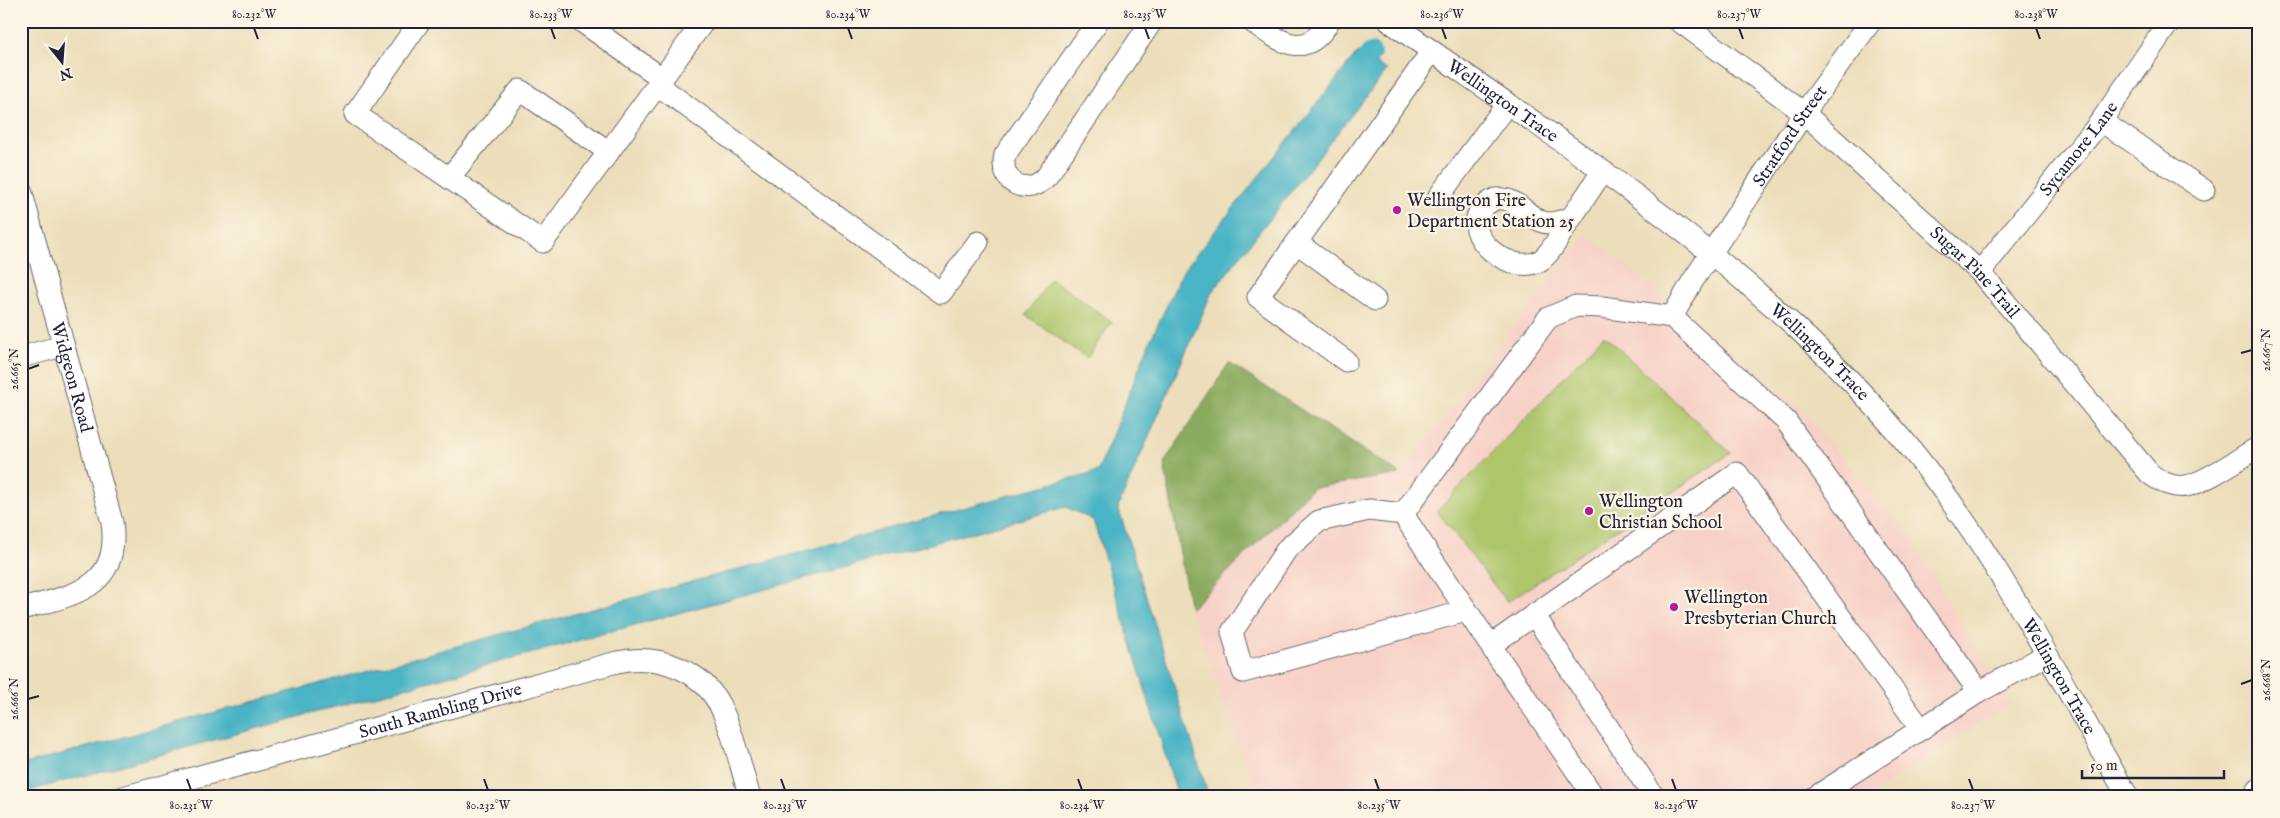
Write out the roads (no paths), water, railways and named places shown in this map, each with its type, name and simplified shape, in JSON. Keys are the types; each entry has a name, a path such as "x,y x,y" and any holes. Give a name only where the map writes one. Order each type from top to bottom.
{"street":[{"path":"420,21 355,114 544,242 704,21"},
{"path":"581,21 941,293 978,242"},
{"path":"1098,21 1005,155 1004,170 1008,177 1020,186 1035,186 1046,176 1152,21"},
{"path":"1251,21 1282,43 1292,45 1303,44 1313,40 1321,34 1329,21"},
{"name":"Wellington Trace","path":"1389,21 1602,171 1712,254 1786,316 1868,399 1915,454 1959,513 1994,566 2128,797"},
{"name":"Sugar Pine Trail","path":"1679,21 1804,113 1980,272 2150,474 2161,482 2173,486 2186,486 2199,481 2259,447"},
{"name":"Stratford Street","path":"1672,317 1692,282 1804,113 1871,21"},
{"name":"Sycamore Lane","path":"1980,272 2102,121 2170,21"},
{"path":"1346,361 1258,297 1432,51"},
{"path":"449,178 520,90 609,152"},
{"path":"1439,196 1508,104"},
{"path":"2102,121 2204,190"},
{"path":"1570,218 1602,171"},
{"name":"Widgeon Road","path":"21,190 112,522 114,537 108,565 90,587 77,594 21,609"},
{"path":"1296,243 1376,300"},
{"path":"1403,514 1548,318 1576,306 1602,307 1672,317 1786,421 1979,692"},
{"path":"21,358 63,346"},
{"path":"1491,645 1535,616 1737,472 1921,729"},
{"path":"1403,514 1369,510 1319,521 1287,549 1232,632 1243,672 1466,612"},
{"path":"1403,514 1466,612 1491,645 1594,797"},
{"path":"1535,616 1654,797"},
{"path":"1815,797 1979,692 2046,655"},
{"name":"South Rambling Drive","path":"123,797 630,659 660,660 688,672 700,681 716,699 724,712 750,797"},
{"path":"2253,797 2259,789"}],"water":[{"path":"1358,52 1387,70 1212,292 1118,507 1209,797 1178,797 1093,520 1066,507 21,793 21,765 1098,471 1150,341 1183,271"}],"waterway":[{"path":"1350,80 1371,53"}],"place":[{"name":"Wellington Fire Department Station 25","path":"1397,210"},
{"name":"Wellington Christian School","path":"1589,511"},
{"name":"Wellington Presbyterian Church","path":"1674,607"}]}
